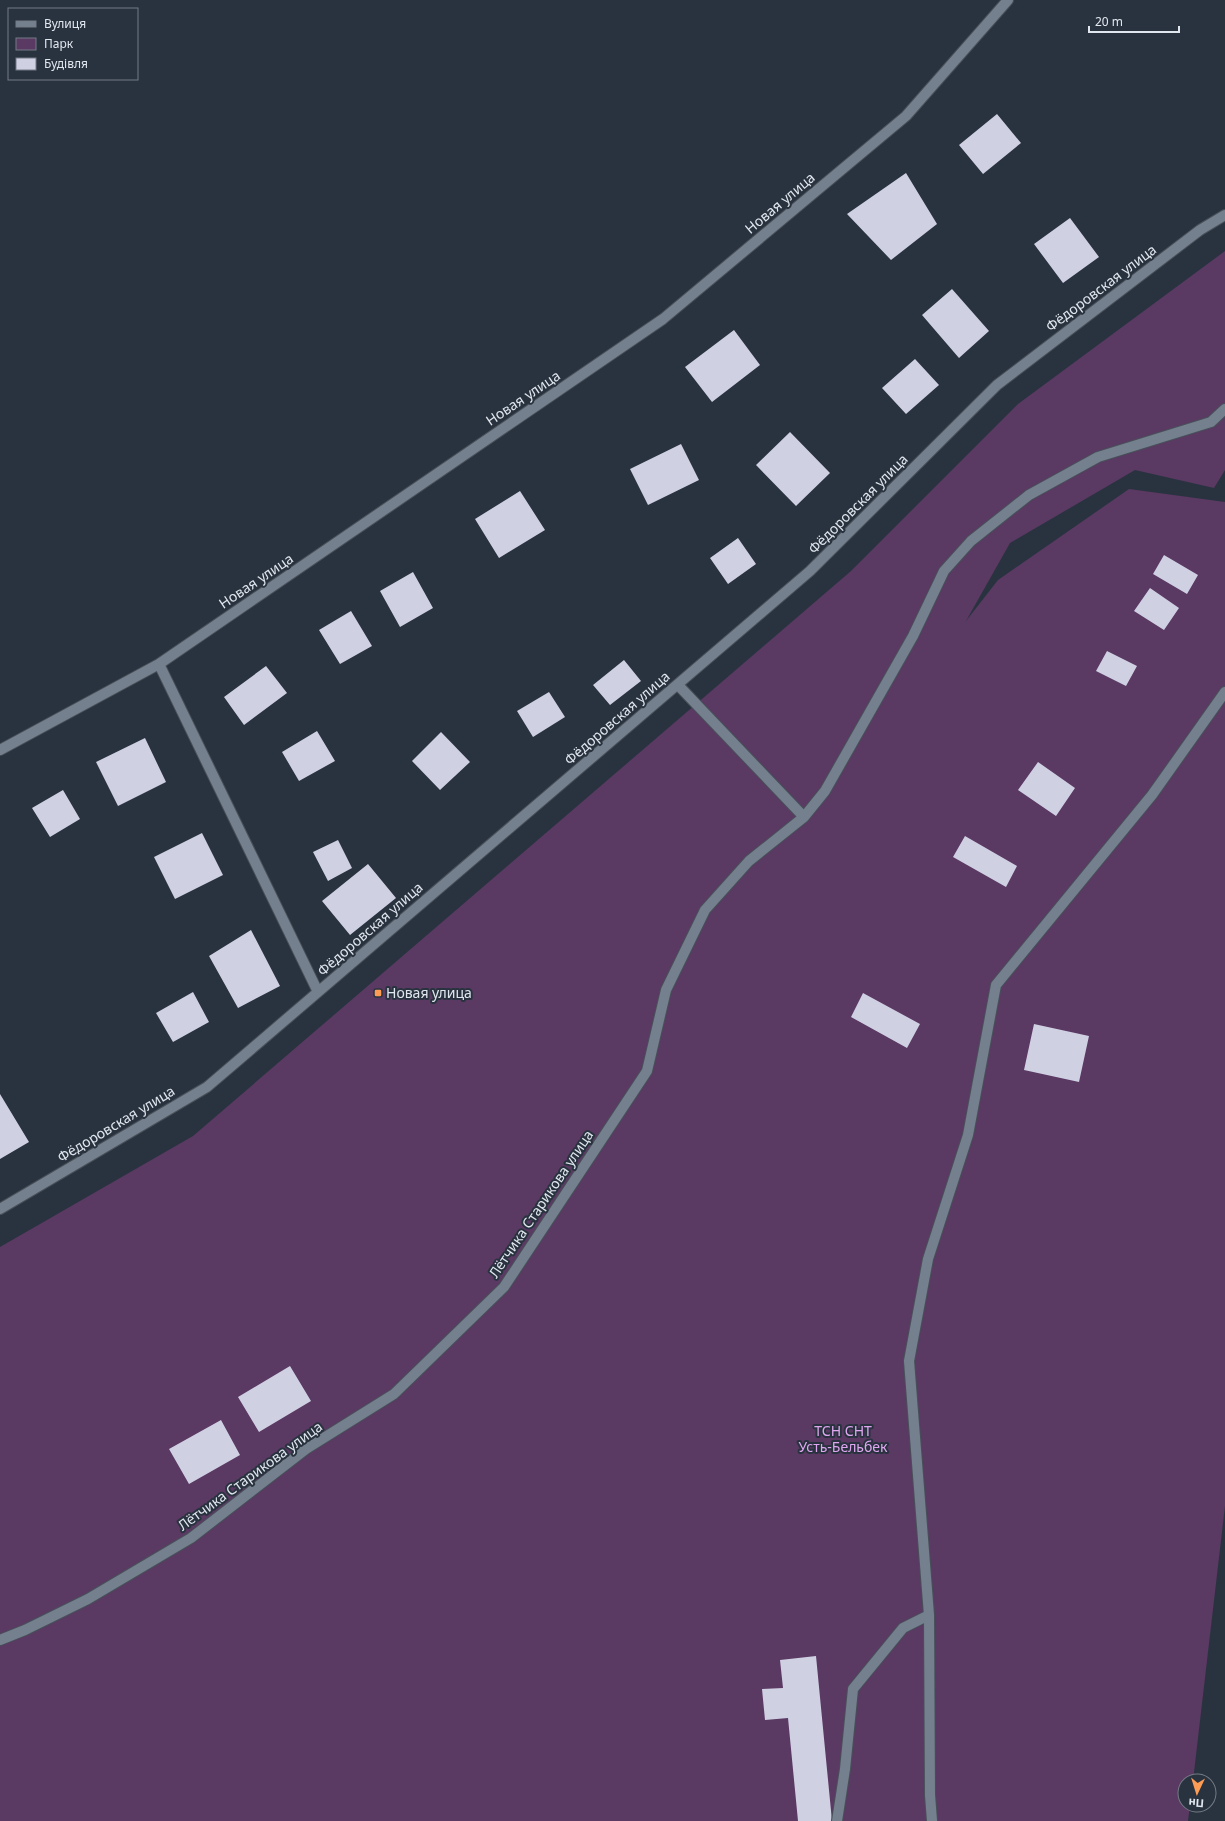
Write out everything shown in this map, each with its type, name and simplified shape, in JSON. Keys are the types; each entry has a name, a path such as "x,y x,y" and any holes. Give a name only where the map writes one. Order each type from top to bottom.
{"street":[{"name":"Новая улица","path":"0,750 159,664 663,319 906,116 1008,0"},
{"name":"Фёдоровская улица","path":"0,1209 207,1087 810,571 996,385 1200,230 1225,215"},
{"name":"Лётчика Старикова улица","path":"0,1640 25,1630 88,1599 191,1538 306,1449 394,1394 504,1288 647,1071 666,990 705,910 749,861 804,817 825,790 913,636 944,571 971,541 1029,495 1098,457 1211,422 1225,409"},
{"path":"159,664 318,992"},
{"path":"678,684 804,817"},
{"path":"932,1821 930,1795 929,1615 909,1361 928,1259 968,1135 996,985 1152,795 1225,692"},
{"path":"837,1821 845,1769 853,1689 903,1628 929,1615"}],"green space":[{"name":"ТСН СНТ Усть-Бельбек","path":"1225,251 1225,470 1214,488 1135,470 1010,543 966,621 998,580 1129,489 1225,502 1225,1506 1194,1773 1177,1773 1177,1813 1189,1813 1188,1821 0,1821 0,1247 193,1136 851,571 1018,404"}],"building":[{"path":"997,114 1021,143 983,174 959,145"},
{"path":"906,173 937,224 891,260 847,214"},
{"path":"1070,218 1099,257 1063,283 1034,244"},
{"path":"952,289 989,331 959,358 922,315"},
{"path":"734,330 760,365 712,402 685,367"},
{"path":"915,359 939,385 906,414 882,388"},
{"path":"790,432 830,473 796,506 756,465"},
{"path":"681,444 699,480 648,505 630,469"},
{"path":"520,491 545,530 499,558 475,519"},
{"path":"738,538 756,564 728,584 710,558"},
{"path":"1164,555 1198,575 1187,594 1153,574"},
{"path":"413,572 433,608 400,627 380,591"},
{"path":"1150,588 1179,608 1164,630 1134,611"},
{"path":"351,611 372,646 340,664 319,630"},
{"path":"1107,651 1137,666 1126,686 1096,671"},
{"path":"624,660 641,681 610,705 593,685"},
{"path":"266,666 287,693 244,725 224,697"},
{"path":"549,692 565,717 533,737 517,711"},
{"path":"317,731 335,761 299,781 282,752"},
{"path":"441,732 470,762 440,790 412,761"},
{"path":"145,738 166,782 118,806 96,762"},
{"path":"1038,762 1075,788 1056,816 1018,790"},
{"path":"63,790 80,819 50,837 32,808"},
{"path":"202,833 223,875 175,899 154,857"},
{"path":"965,836 1017,866 1006,887 953,857"},
{"path":"338,840 352,868 328,881 313,852"},
{"path":"368,864 396,898 350,935 322,901"},
{"path":"251,930 280,986 238,1008 209,956"},
{"path":"193,992 209,1022 173,1042 156,1013"},
{"path":"863,993 920,1024 907,1048 851,1017"},
{"path":"1034,1024 1089,1036 1079,1082 1024,1070"},
{"path":"0,1094 29,1142 0,1159"},
{"path":"290,1366 311,1401 259,1432 238,1397"},
{"path":"221,1420 240,1455 189,1484 169,1449"},
{"path":"816,1656 832,1821 798,1821 788,1718 765,1720 762,1689 783,1688 780,1660"}],"place":[{"name":"Новая улица","path":"378,993"}]}
